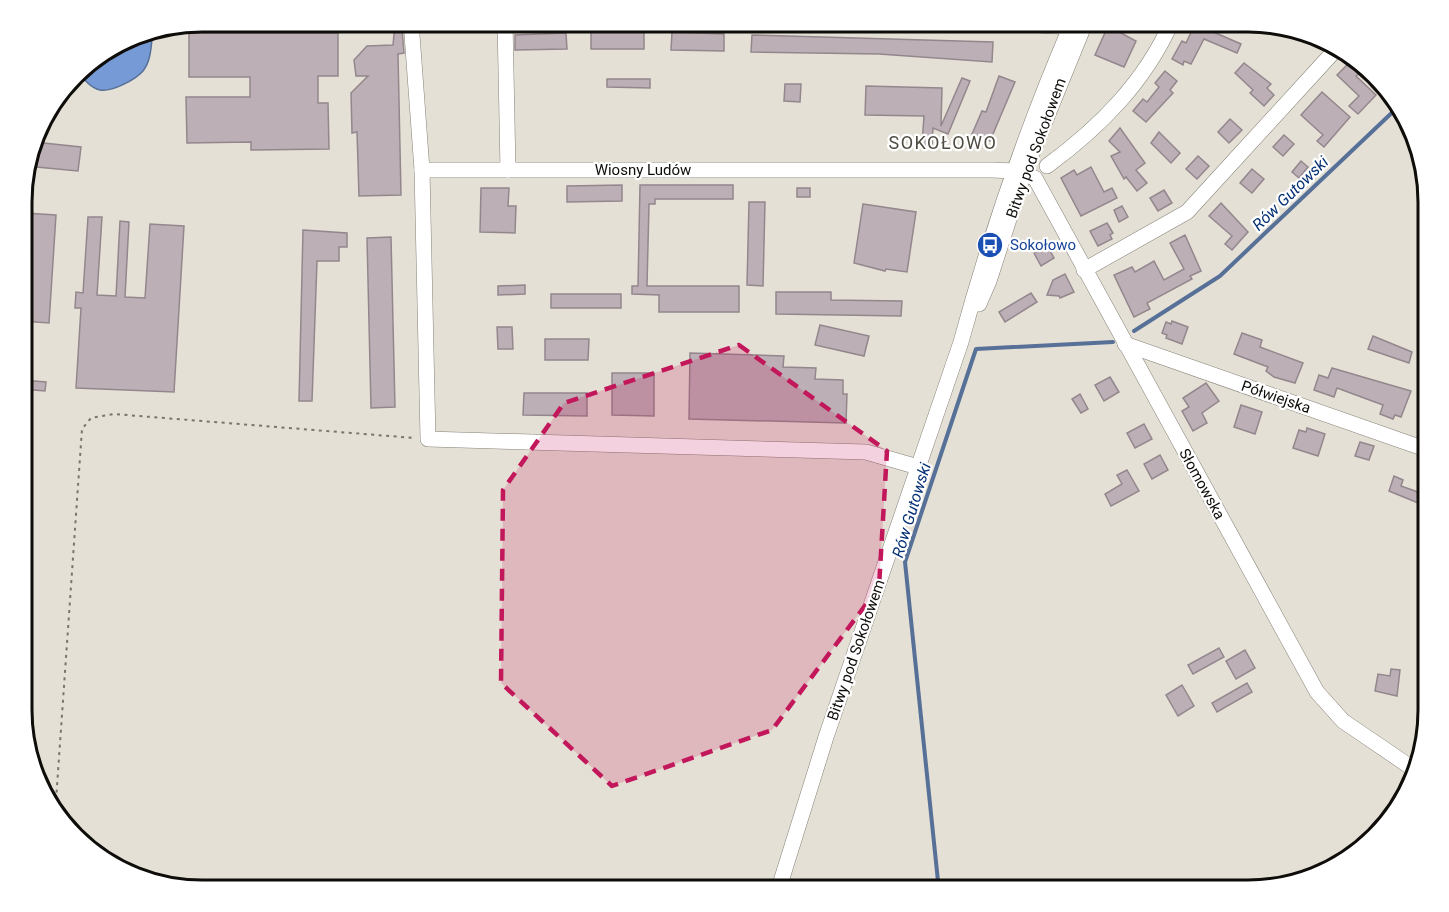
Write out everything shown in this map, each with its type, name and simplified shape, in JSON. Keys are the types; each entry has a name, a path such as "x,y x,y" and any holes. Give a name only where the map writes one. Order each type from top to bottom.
{"street":[{"path":"412,31 422,170 428,439 866,452 918,467"},
{"path":"505,31 508,170"},
{"name":"Bitwy pod Sokołowem","path":"781,880 823,747 961,342 978,278 1019,172 1033,116 1074,31"},
{"path":"1047,166 1087,136 1121,103 1164,41 1168,31"},
{"path":"1084,270 1187,212 1332,54"},
{"name":"Wiosny Ludów","path":"422,170 1019,172"},
{"name":"Słomowska","path":"1019,172 1035,178 1317,692 1343,721 1408,765"},
{"name":"Półwiejska","path":"1125,344 1417,446"}],"path":[{"path":"56,798 82,429 91,418 114,414 428,439"}],"highlighted area":[{"path":"739,345 887,451 879,587 772,730 612,786 501,683 503,490 564,403"}],"water":[{"path":"152,39 149,60 143,71 129,81 111,89 100,90 85,80 89,74 116,54"}],"building":[{"path":"396,31 402,31 404,53 398,54 401,195 359,196 357,132 352,133 351,93 368,76 356,76 354,60 367,46 393,45"},
{"path":"1106,31 1117,31 1136,41 1124,67 1095,55"},
{"path":"1192,31 1211,31 1241,44 1237,53 1204,39 1191,64 1184,61 1183,65 1172,59 1182,41 1186,43"},
{"path":"591,32 644,32 644,49 591,49"},
{"path":"672,32 724,34 724,51 671,50"},
{"path":"189,33 338,33 338,76 318,76 318,103 328,103 329,149 251,150 251,142 187,143 186,97 250,97 250,77 189,77"},
{"path":"566,33 567,49 515,50 515,35"},
{"path":"752,35 993,42 992,62 879,54 751,52"},
{"path":"1244,63 1271,84 1267,88 1274,95 1264,106 1250,93 1253,90 1235,73"},
{"path":"1348,64 1359,74 1356,76 1376,95 1358,114 1349,106 1359,96 1337,75"},
{"path":"1165,71 1177,81 1170,90 1173,93 1146,122 1133,111 1143,99 1147,102 1159,87 1155,83"},
{"path":"999,76 1015,82 990,141 972,134 982,111 986,112"},
{"path":"962,78 970,81 948,134 933,128 932,145 922,144 924,116 865,115 866,86 942,88 941,126"},
{"path":"607,79 650,79 650,88 607,87"},
{"path":"785,84 801,84 800,102 784,101"},
{"path":"1322,92 1350,117 1324,147 1317,141 1323,135 1301,115"},
{"path":"1230,119 1242,130 1229,143 1218,132"},
{"path":"1120,128 1145,163 1136,170 1147,183 1137,191 1126,177 1124,179 1111,156 1120,152 1109,141"},
{"path":"1159,132 1180,153 1171,163 1151,143"},
{"path":"1284,135 1294,144 1283,156 1273,147"},
{"path":"42,143 81,147 78,171 35,167"},
{"path":"1198,156 1209,166 1197,179 1186,169"},
{"path":"1301,161 1308,167 1299,178 1292,172"},
{"path":"1091,167 1104,192 1112,188 1117,198 1081,216 1061,178 1074,170 1077,175"},
{"path":"1252,169 1264,179 1252,193 1240,183"},
{"path":"622,185 622,201 567,202 567,186"},
{"path":"640,185 733,185 733,199 655,199 655,204 649,204 647,286 739,286 739,312 659,312 659,295 632,294 632,286 638,286"},
{"path":"481,188 509,188 508,206 516,206 515,233 480,232"},
{"path":"797,188 810,188 810,197 797,197"},
{"path":"1164,190 1172,203 1158,211 1150,198"},
{"path":"749,202 765,202 763,286 747,285"},
{"path":"1221,203 1248,232 1232,250 1225,244 1232,236 1209,216"},
{"path":"863,204 916,212 907,272 886,269 885,271 854,263"},
{"path":"1122,206 1128,217 1119,222 1114,210"},
{"path":"31,213 56,215 49,323 31,322"},
{"path":"88,217 102,217 97,295 116,296 120,221 129,222 125,297 145,298 150,224 184,226 174,392 76,388 81,308 75,308 76,292 83,293"},
{"path":"1107,223 1113,233 1110,235 1112,239 1098,246 1090,231"},
{"path":"303,230 347,233 347,247 339,247 339,261 317,261 312,401 299,401"},
{"path":"1185,235 1201,271 1190,276 1192,279 1147,303 1150,309 1134,317 1114,275 1132,267 1135,272 1154,261 1164,280 1184,269 1170,243"},
{"path":"391,237 395,407 371,408 367,238"},
{"path":"1047,245 1054,258 1041,266 1034,253"},
{"path":"1065,274 1074,292 1060,298 1047,295 1053,280"},
{"path":"525,285 525,294 498,295 498,286"},
{"path":"776,292 831,292 831,300 902,301 901,316 776,314"},
{"path":"1031,293 1037,302 1005,322 999,312"},
{"path":"551,294 621,294 621,308 551,308"},
{"path":"1172,321 1188,327 1182,344 1166,338 1167,335 1162,333 1166,322 1171,324"},
{"path":"820,325 869,336 864,356 815,345"},
{"path":"497,327 512,327 513,349 498,349"},
{"path":"1242,333 1262,340 1260,347 1303,363 1295,383 1274,377 1266,371 1268,367 1234,354"},
{"path":"1373,336 1412,352 1409,363 1368,349"},
{"path":"545,339 589,339 588,360 545,360"},
{"path":"690,353 784,356 783,367 816,368 815,379 843,380 843,394 847,394 846,423 689,419"},
{"path":"1332,368 1411,391 1401,417 1395,415 1393,419 1380,414 1383,405 1337,388 1334,397 1314,390 1319,375 1328,378"},
{"path":"612,373 654,373 654,416 612,415"},
{"path":"1110,377 1119,392 1104,401 1095,385"},
{"path":"31,381 46,382 45,391 31,390"},
{"path":"1206,383 1219,401 1202,413 1207,423 1193,431 1182,411 1189,407 1183,398"},
{"path":"524,393 587,393 587,416 523,415"},
{"path":"1080,394 1088,409 1081,413 1072,399"},
{"path":"1241,405 1262,412 1255,434 1234,427"},
{"path":"1144,424 1152,439 1135,448 1127,433"},
{"path":"1307,428 1325,434 1318,456 1293,448 1299,430 1306,432"},
{"path":"1360,442 1374,446 1369,460 1355,456"},
{"path":"1160,455 1168,470 1152,479 1144,464"},
{"path":"1127,470 1139,491 1111,506 1105,494 1122,484 1117,475"},
{"path":"1394,476 1403,480 1401,486 1417,492 1417,502 1389,491"},
{"path":"1219,648 1224,657 1193,674 1188,665"},
{"path":"1245,650 1255,668 1236,679 1226,661"},
{"path":"1391,669 1400,670 1397,696 1375,691 1378,674 1390,676"},
{"path":"1247,683 1252,692 1217,712 1212,703"},
{"path":"1182,685 1194,706 1178,716 1166,695"}],"waterway":[{"name":"Rów Gutowski","path":"1134,331 1220,276 1392,112"},
{"name":"Rów Gutowski","path":"938,880 905,562 976,349 1113,342"}],"place":[{"name":"Sokołowo","path":"990,245"}],"district":[{"name":"SOKOŁOWO","path":"943,143"}]}
